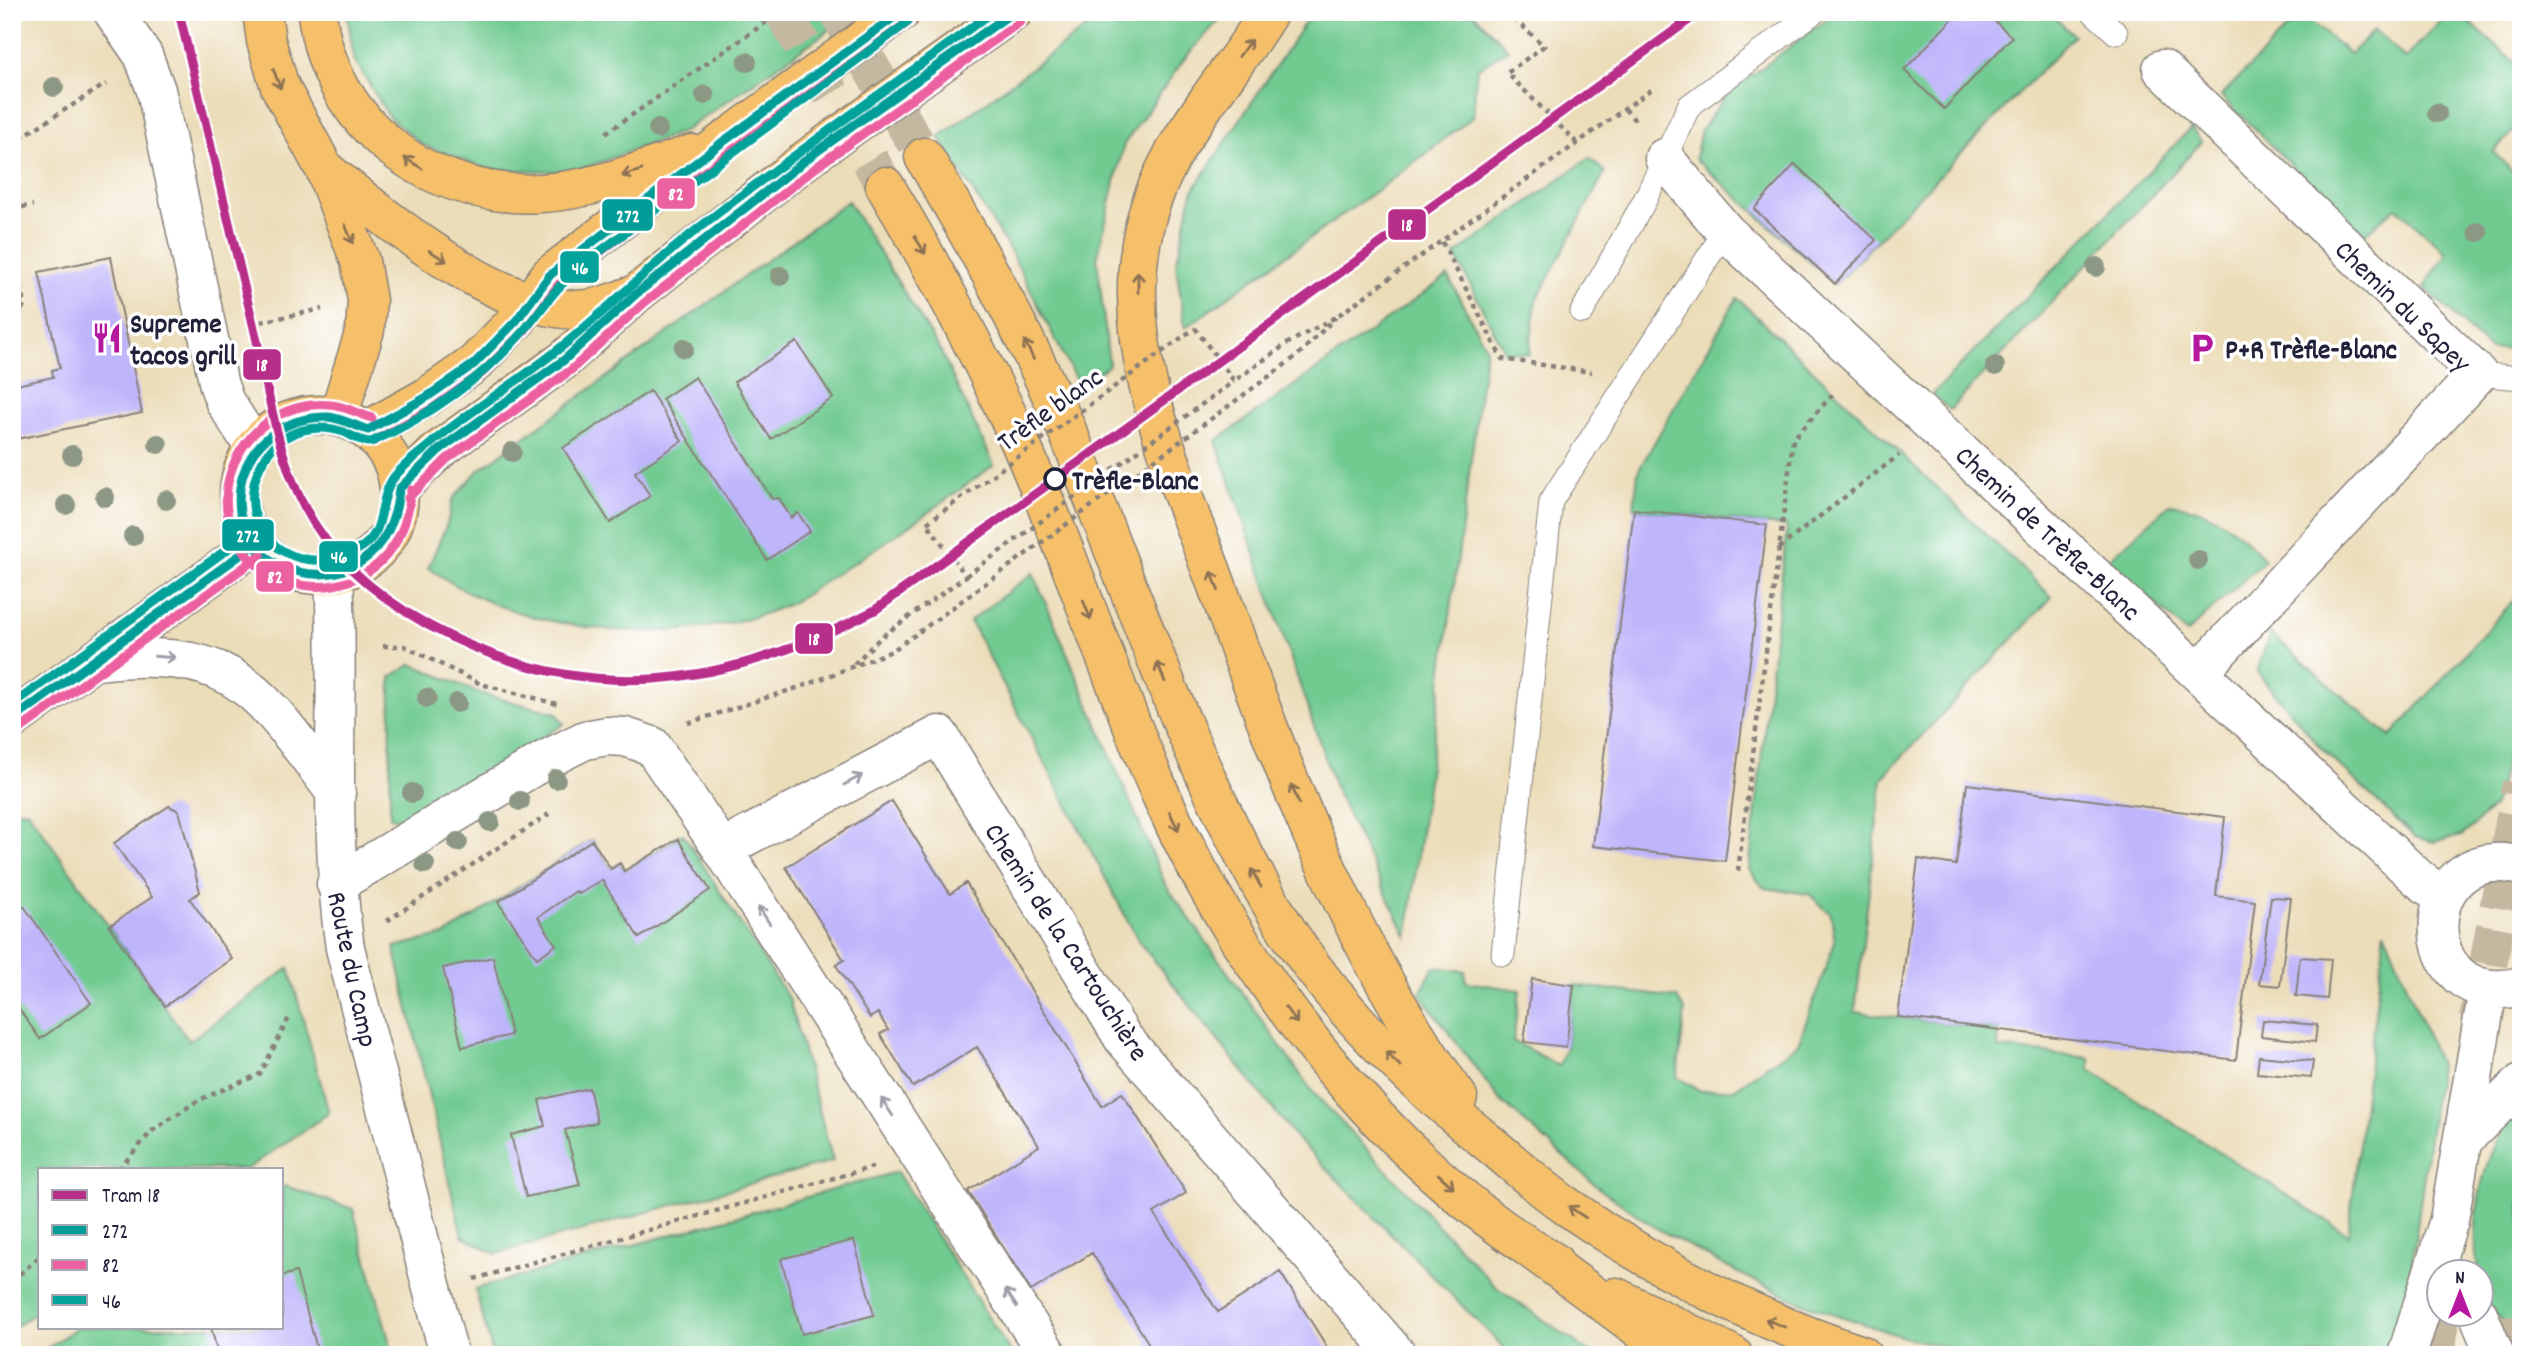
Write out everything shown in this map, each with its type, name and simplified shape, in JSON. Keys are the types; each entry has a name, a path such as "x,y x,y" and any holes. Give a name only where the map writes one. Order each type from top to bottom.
{"main road":[{"path":"262,12 266,41 279,87 325,170 360,261 367,300 353,423"},
{"path":"317,12 333,69 366,125 396,152 452,183 496,192 566,191 720,144"},
{"path":"353,423 391,454 399,489 398,506 385,540 366,560 334,573 308,576 290,572 270,561 254,544 243,524 239,501 240,478 255,447 277,427 289,421 312,416 353,423 427,397 474,364 516,321 550,275 720,144 901,12"},
{"path":"399,489 439,450 564,360 636,294 816,152 1013,12"},
{"path":"1269,12 1200,110 1155,190 1144,228 1138,267 1142,351 1150,391 1255,692 1298,804 1363,946 1434,1065 1482,1128 1519,1167"},
{"path":"924,157 989,267 1059,412 1192,749 1217,804 1270,903 1336,997 1371,1038 1455,1116 1562,1202 1679,1276 1769,1321 1862,1355"},
{"path":"325,170 433,254 481,281 531,301 566,308 594,308 636,294"},
{"path":"886,186 951,298 1018,439 1160,793 1226,921 1290,1015 1366,1105 1454,1188 1525,1245 1675,1355"},
{"path":"12,720 97,661 254,544"},
{"path":"1525,1245 1638,1309 1733,1355"}],"street":[{"path":"119,16 143,55 156,90 219,386 230,410 255,447"},
{"name":"Chemin du Sapey","path":"2162,69 2478,374 2199,672"},
{"name":"Chemin de Trèfle-Blanc","path":"1664,158 1725,232 2418,879 2443,897"},
{"name":"Route du Camp","path":"334,573 336,884 345,948 449,1355"},
{"path":"97,661 170,657 224,673 261,698 336,793"},
{"name":"Chemin de la Cartouchière","path":"722,849 939,735 1123,1038 1397,1355"},
{"path":"336,884 543,761 585,740 607,736 625,737 652,746 722,849 1048,1355"},
{"path":"2407,1355 2449,1220 2463,1140 2504,987 2466,981 2449,964 2438,943 2436,919 2443,897 2456,880 2475,867 2497,862 2520,862"},
{"path":"2463,1140 2521,1083"},
{"path":"2449,1220 2458,1258"},
{"path":"2484,1328 2495,1355"}],"lane":[{"path":"1582,312 1646,200 1689,106 1814,12"},
{"path":"2092,12 2116,33"},
{"path":"1503,954 1552,501 1725,232"},
{"path":"2478,374 2521,379"}],"path":[{"path":"597,139 781,12"},
{"path":"1507,12 1544,46 1507,72 1578,144"},
{"path":"12,144 117,77"},
{"path":"1336,317 1297,356 919,632 892,651 853,664 881,637 1288,343 1336,317 1658,85"},
{"path":"12,209 33,205"},
{"path":"1442,242 1502,359 1632,377"},
{"path":"12,247 25,304 12,324"},
{"path":"241,326 326,308"},
{"name":"Trèfle blanc","path":"966,576 927,523 1195,328 1234,382"},
{"path":"1738,871 1793,439 1835,392"},
{"path":"1779,549 1908,447"},
{"path":"383,646 404,646 481,684 570,708"},
{"path":"120,1168 152,1131 198,1100 260,1074 290,1017"},
{"path":"466,1281 917,1154"},
{"path":"12,1282 38,1258"}],"green space":[{"path":"347,12 855,12 684,131 574,172 487,169 423,145 389,117 354,59"},
{"path":"1107,12 1226,12 1185,58 1124,144 1097,258 1109,365 1079,386 1012,254 939,137"},
{"path":"1312,12 1472,12 1508,49 1477,69 1473,117 1387,183 1185,328 1176,265 1192,192"},
{"path":"1836,12 2049,12 2074,36 1835,284 1695,159 1701,130 1726,95"},
{"path":"2450,12 2458,12 2521,68 2521,123 2493,152 2521,180 2521,348 2489,349 2424,287 2447,253 2396,207 2363,236 2221,96 2301,14 2350,54 2374,30 2405,58"},
{"path":"2191,128 2202,142 1950,410 1932,395"},
{"path":"1589,158 1605,172 1536,301 1529,354 1504,351 1455,255"},
{"path":"848,201 940,350 994,465 893,537 796,600 755,616 716,626 632,631 589,628 548,620 474,595 428,568 447,524 453,499 478,471"},
{"path":"1448,276 1486,348 1407,937 1336,790 1216,441"},
{"path":"1737,298 2052,597 1882,778 1855,1012 1999,1030 1998,1048 2090,1058 2090,1070 2348,1234 2385,931 2439,1065 2407,1300 2400,1325 2380,1355 1981,1355 1900,1336 1802,1303 1736,1272 1656,1228 1601,1190 1499,1099 1420,994 1434,967 1465,971 1466,982 1520,990 1513,1041 1559,1066 1566,1047 1574,985 1677,998 1685,1011 1677,1077 1701,1091 1734,1089 1798,1044 1835,942 1831,914 1809,894 1764,888 1749,870 1787,527 1634,509 1638,471"},
{"path":"2170,504 2198,510 2223,522 2245,539 2265,560 2187,633 2108,560"},
{"path":"1033,573 1165,884 1312,1091 1496,1287 1594,1355 1511,1355 1298,1140 1139,942 970,621"},
{"path":"2521,592 2521,701 2494,806 2462,836 2433,842 2415,837 2320,747 2257,672 2270,633 2390,737"},
{"path":"412,664 482,694 556,713 564,724 407,821 390,817 391,677"},
{"path":"12,809 28,811 189,1041 289,968 329,1113 248,1168 38,1168 38,1311 12,1329"},
{"path":"683,834 789,999 833,1161 496,1254 462,1236 394,947 445,935 592,840 611,869 620,863 625,871"},
{"path":"2521,1107 2521,1332 2512,1333 2494,1312 2494,1258 2477,1258 2476,1241 2476,1218 2485,1172 2505,1126"},
{"path":"897,1172 1012,1355 493,1355 475,1289"},
{"path":"284,1187 353,1209 393,1355 37,1355 77,1328 284,1328"}],"building":[{"path":"1959,12 1985,12 2012,37 1944,109 1904,70"},
{"path":"1795,164 1876,240 1835,284 1754,209"},
{"path":"111,257 142,413 12,440 12,386 53,377 52,370 60,368 39,272"},
{"path":"797,342 833,398 771,439 734,382"},
{"path":"695,377 772,499 779,498 791,518 798,513 810,531 767,560 662,399"},
{"path":"650,391 682,441 635,472 650,496 610,523 563,448"},
{"path":"1634,509 1767,525 1725,861 1593,846"},
{"path":"1967,784 2225,817 2216,896 2255,901 2236,1060 1898,1017 1918,859 1956,865"},
{"path":"892,801 950,894 966,883 1102,1106 1122,1093 1186,1193 1154,1213 1218,1312 1280,1272 1332,1355 1151,1355 1154,1352 1092,1253 1031,1291 968,1191 1039,1146 977,1047 913,1087 880,1034 888,1030 878,1013 870,1018 836,965 844,960 786,867"},
{"path":"169,806 179,811 200,892 190,899 232,959 165,1006 109,926 152,897 114,843"},
{"path":"678,839 710,890 639,938 602,880 579,894 576,891 538,917 556,945 537,958 498,902 592,840 611,869 620,863 624,871"},
{"path":"2271,897 2291,898 2280,986 2259,984"},
{"path":"24,906 91,1003 40,1039 12,999 12,914"},
{"path":"493,957 511,1035 462,1047 443,968"},
{"path":"2300,957 2331,959 2327,999 2296,996"},
{"path":"1532,979 1574,985 1566,1047 1524,1042"},
{"path":"2263,1020 2317,1025 2315,1042 2261,1036"},
{"path":"2259,1056 2313,1061 2311,1078 2257,1073"},
{"path":"589,1088 597,1122 565,1130 580,1185 526,1197 511,1135 545,1126 539,1100"},
{"path":"854,1240 874,1315 802,1334 781,1259"},
{"path":"296,1272 317,1349 295,1355 218,1355 211,1328 284,1328 284,1275"}],"tunnel":[{"path":"783,12 885,186"},
{"path":"838,12 924,157"},
{"path":"2478,1020 2521,784"},
{"path":"2515,1355 2521,1306"},
{"path":"2437,1355 2439,1328"}],"tram line":[{"name":"18","path":"179,12 280,442 294,485 315,525 342,559 391,602 428,625 486,652 542,670 598,678 653,679 708,672 763,658 819,637 875,610 1700,12"}],"transit line":[{"name":"272","path":"368,430 427,397 474,364 516,321 550,275 720,144 901,12"},
{"name":"46","path":"908,22 577,269 510,346 474,379 434,408 371,442 334,429 314,428 294,433 277,443 256,475 253,499 257,521 268,539 285,552 306,559 331,559 357,550 367,543 378,527 387,489 412,459 555,352 673,249 727,206 992,12"},
{"name":"272","path":"399,489 439,450 564,360 636,294 816,152 1013,12"},
{"name":"82","path":"374,441 433,408 482,373 525,330 559,284 727,154 908,22"},
{"name":"82","path":"408,498 447,459 571,370 644,303 823,162 1020,22"},
{"name":"82","path":"372,418 347,408 309,405 287,411 268,421 252,435 239,453 230,473 226,494 228,517 235,537 245,553 276,577 295,584 335,585 367,572 388,554 406,518 411,490"},
{"name":"272","path":"368,430 328,417 290,424 275,432 261,444 243,474 240,512 245,530 254,545 267,558 282,566 300,572 335,573 363,560 380,544 395,513 399,489"},
{"name":"46","path":"12,705 247,535"},
{"name":"272","path":"12,720 254,545"},
{"name":"82","path":"19,730 261,555"}],"place":[{"name":"Supreme tacos grill","path":"107,338"},
{"name":"P+R Trèfle-Blanc","path":"2202,348"},
{"name":"Trèfle-Blanc","path":"1055,479"}]}
